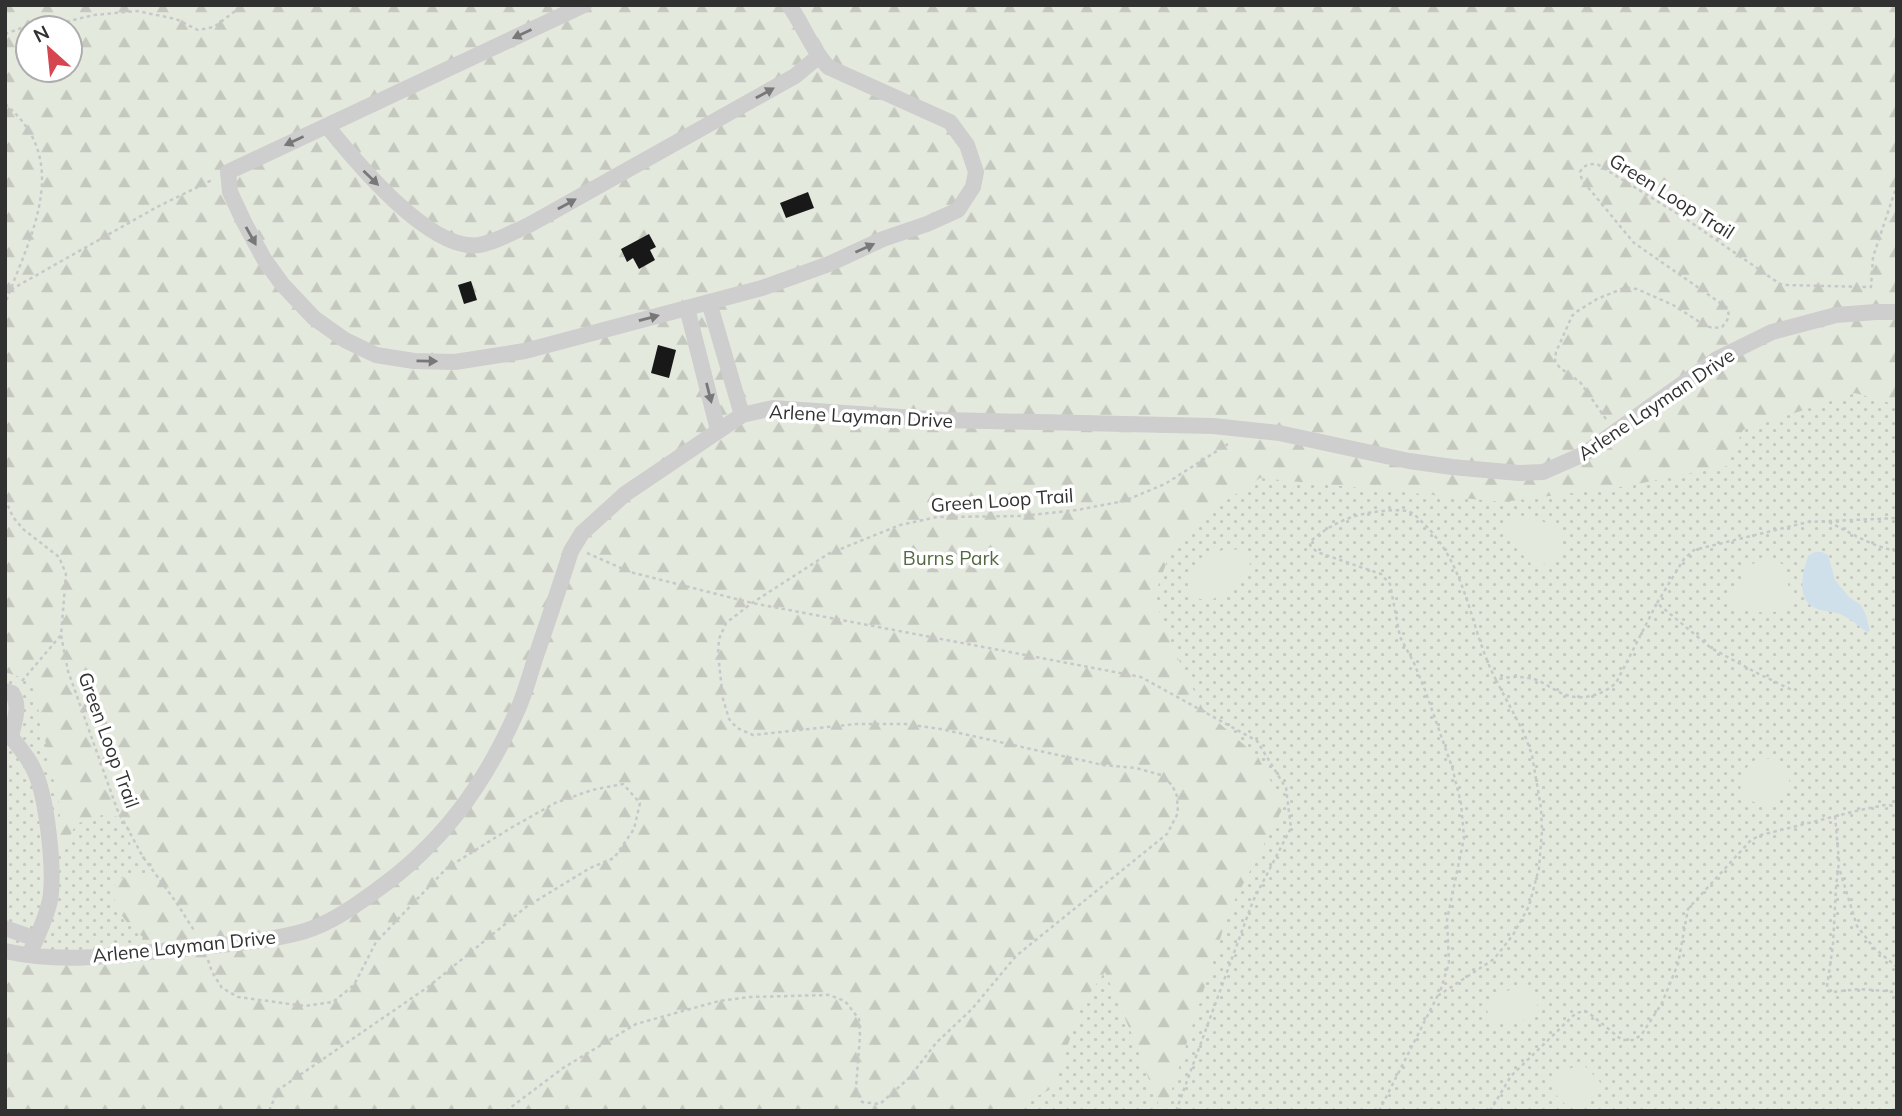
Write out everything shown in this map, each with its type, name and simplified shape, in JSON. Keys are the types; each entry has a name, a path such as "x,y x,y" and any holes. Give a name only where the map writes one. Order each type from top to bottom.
{"street":[{"path":"584,5 228,173 230,192 264,259 282,284 314,318 345,340 376,355 414,361 455,362 525,351 762,288 829,264 883,239 958,210 973,187 976,172 967,145 950,122 828,67 789,5"},
{"path":"327,126 366,174 428,228 453,241 477,245 499,239 529,225 794,76 819,56"},
{"path":"709,302 742,415"},
{"path":"687,308 718,430"},
{"name":"Arlene Layman Drive","path":"5,951 60,957 136,954 205,948 287,935 330,921 401,873 429,847 477,788 518,710 573,548 582,533 625,494 742,415 773,408 944,421 1213,426 1279,433 1430,464 1519,473 1543,471 1584,454 1717,359 1772,332 1836,315 1897,312"},
{"path":"9,692 16,699 18,706 8,736 34,768 46,812 50,900 29,955"},
{"path":"5,928 36,939"}],"path":[{"path":"5,34 27,26 65,22 94,15 137,12 176,19 198,30 214,27 243,5"},
{"path":"5,104 14,111 33,137 40,153 44,176 38,215 5,304"},
{"name":"Green Loop Trail","path":"1606,424 1603,413 1580,382 1560,368 1555,361 1556,352 1576,312 1597,299 1624,288 1637,289 1673,305 1713,328 1722,327 1729,312 1726,307 1634,243 1581,180 1580,172 1583,167 1597,164 1685,219 1780,284 1787,285 1871,288 1873,257 1897,185"},
{"path":"5,293 157,206 228,173"},
{"name":"Green Loop Trail","path":"506,1111 562,1068 636,1024 719,1001 750,997 829,995 845,1001 859,1019 856,1088 862,1102 880,1104 909,1078 936,1043 972,1009 1016,956 1167,834 1178,813 1177,796 1172,785 1161,775 1136,768 1102,765 941,729 905,724 856,724 753,735 737,728 729,719 723,699 718,654 719,639 726,624 752,603 828,554 900,525 937,517 1022,516 1124,501 1165,484 1224,445 1255,430"},
{"name":"Green Loop Trail","path":"5,499 13,517 23,529 59,557 66,574 61,635 68,671 117,808 144,857 205,948 212,972 222,988 238,997 305,1006 333,1002 354,985 376,942 447,869 555,803 592,790 623,784 640,803 634,829 614,859 590,868 526,907 428,987 278,1090 270,1111"},
{"path":"1379,1111 1438,995 1449,963 1447,920 1464,838 1461,803 1452,767 1425,690 1400,637 1390,584 1381,575 1317,552 1310,545 1311,541 1337,524 1379,511 1412,513 1434,534 1452,562 1467,598 1482,652 1524,733 1532,755 1541,808 1539,868 1529,906 1494,959 1438,995"},
{"path":"1496,680 1507,677 1534,679 1565,695 1585,698 1605,691 1616,683 1657,603 1684,559 1694,550 1808,522 1897,517"},
{"path":"1827,520 1865,540 1897,551"},
{"path":"573,548 630,572 752,603 1141,677 1257,741 1286,788 1291,828 1253,901 1176,1111"},
{"path":"1657,603 1711,648 1792,690"},
{"path":"9,692 61,635"},
{"path":"1490,1111 1511,1076 1576,1013 1589,1013 1622,1040 1634,1040 1642,1034 1662,1003 1675,974 1688,909 1755,838 1876,806 1897,806"},
{"path":"1835,816 1839,868 1828,990 1897,992"},
{"path":"1839,868 1857,926 1865,939 1897,967"}],"green space":[{"name":"Burns Park","path":"5,5 1897,5 1897,1111 5,1111"},
{"name":"Burns Park","path":"5,5 1897,5 1897,405 1855,393 1743,430 1727,466 1627,486 1503,502 1260,478 1206,514 1170,553 1154,597 1172,646 1203,709 1258,757 1284,806 1229,911 1165,1111 1161,1111 1105,972 1082,1004 1053,1088 1008,1111 5,1111 5,951 136,953 143,937 122,915 115,902 112,887 122,878 152,873 151,856 131,857 129,818 102,815 76,824 66,844 58,846 49,838 50,824 58,820 61,813 32,681 5,672"},
{"path":"1518,515 1538,519 1557,529 1563,539 1559,551 1550,562 1534,567 1504,535 1505,519"},
{"path":"1224,549 1246,550 1252,560 1239,581 1208,602 1188,594 1188,576 1198,564"},
{"path":"1774,560 1784,565 1793,609 1767,613 1737,609 1730,598 1733,590 1742,588 1741,568"},
{"path":"1761,757 1778,761 1790,778 1785,797 1765,805 1747,800 1741,791 1741,779 1745,770"},
{"path":"1515,987 1532,989 1541,1000 1527,1019 1496,1024 1487,1011 1494,998"},
{"path":"1583,1064 1600,1082 1593,1099 1582,1104 1566,1105 1550,1084 1565,1071"}],"shaded area":[{"path":"1815,552 1828,555 1835,580 1849,597 1861,605 1870,631 1867,632 1840,614 1819,610 1808,603 1804,597 1803,577 1808,556"}],"building":[{"path":"808,192 814,208 786,218 780,203"},
{"path":"649,234 656,247 650,250 655,260 639,269 633,258 627,262 621,249"},
{"path":"471,281 477,300 464,304 458,285"},
{"path":"658,345 676,350 669,378 651,373"}]}
